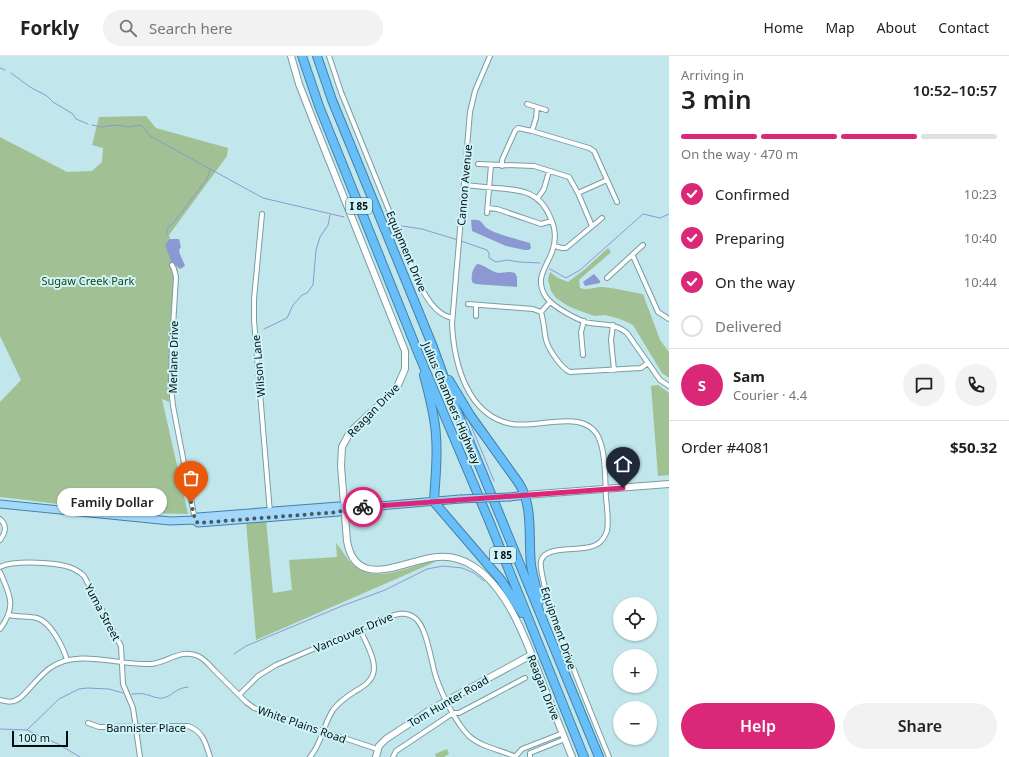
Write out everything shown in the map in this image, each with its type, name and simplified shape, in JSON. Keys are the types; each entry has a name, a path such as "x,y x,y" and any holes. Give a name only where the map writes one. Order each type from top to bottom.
{"highway":[{"name":"Julius Chambers Highway","path":"302,56 319,106 419,355 490,523 584,757"},
{"name":"Julius Chambers Highway","path":"317,56 332,100 598,757"},
{"path":"433,347 459,399 521,485 528,504 532,566 544,621"},
{"path":"419,355 432,406 436,435 437,461 434,502 501,580 532,628"}],"main road":[{"path":"0,504 167,520 195,520 198,517 270,514 339,506 345,509 525,495"}],"street":[{"name":"Reagan Drive","path":"291,56 299,84 405,351 405,369 398,385 391,394 350,432 343,443 341,450 348,548 351,556 359,564 369,569 380,570 429,558 445,557 457,559 469,564 487,578 505,600 514,616 572,757"},
{"name":"Equipment Drive","path":"329,56 341,92 420,286 431,304 443,315 452,318 453,343 457,364 465,384 478,404 493,416 512,424 523,425 570,421 582,423 590,427 596,434 602,446 608,524 603,539 596,545 589,548 549,552 543,557 541,564 545,590 553,615 609,757"},
{"name":"Cannon Avenue","path":"452,318 472,98 490,56"},
{"path":"527,104 546,110"},
{"path":"532,131 537,108"},
{"path":"502,166 502,160 515,131 521,128 592,149 617,202"},
{"path":"478,164 534,166 569,177 578,193 592,226"},
{"path":"491,165 488,211 497,209 541,224 552,221"},
{"path":"537,199 544,189 550,171"},
{"path":"578,193 607,180"},
{"path":"465,185 524,191 537,199 546,208 552,221 555,237 554,246 542,271 541,277 542,288 546,298 561,310 584,321 613,325 627,332 660,380 669,386"},
{"name":"Wilson Lane","path":"262,214 254,313 270,514"},
{"path":"554,246 566,248 602,218"},
{"path":"607,278 633,256 643,245"},
{"path":"633,256 658,312 669,319"},
{"name":"Merlane Drive","path":"172,265 176,277 171,350 171,386 173,406 195,520"},
{"path":"541,312 550,302"},
{"path":"468,304 541,312"},
{"path":"476,305 476,316"},
{"path":"541,312 548,345 565,370 575,373 641,368 648,363"},
{"path":"583,355 581,332 584,321"},
{"path":"613,325 611,340 614,370"},
{"path":"525,495 669,484"},
{"path":"0,519 5,526 5,532 0,540"},
{"name":"Yuma Street","path":"0,566 18,562 67,566 80,572 87,580 122,646 123,684 132,704 140,757"},
{"path":"0,572 10,596 9,615 0,629"},
{"name":"Vancouver Drive","path":"239,695 258,676 276,664 397,614 405,614 415,618 424,630 436,678 453,713 468,735 477,742 513,756"},
{"path":"9,615 37,618 46,623 52,629 67,660"},
{"path":"310,757 317,747 328,718 336,706 368,683 373,674 373,661 360,629"},
{"name":"White Plains Road","path":"0,700 8,702 20,698 49,669 67,660 81,658 155,663 180,654 195,655 204,660 248,704 260,711 377,749"},
{"name":"Tom Hunter Road","path":"377,749 386,739 446,700 531,655"},
{"path":"393,757 396,751 453,713 459,713 525,678"},
{"name":"Bannister Place","path":"88,723 98,727 179,725 191,727 202,737 210,757"},
{"path":"513,756 522,749 564,736"},
{"path":"530,757 530,753 564,736"},
{"path":"376,757 377,749"}],"green space":[{"name":"Sugaw Creek Park","path":"146,116 156,128 228,148 227,156 169,235 178,271 174,337 169,337 169,402 162,399 188,514 164,514 117,510 0,497 0,402 21,380 0,336 0,137 67,172 92,171 102,162 103,148 92,145 99,117"},
{"path":"608,248 611,252 579,280 580,288 588,289 602,287 643,294 660,340 669,352 669,378 662,373 633,325 620,319 605,315 595,316 568,306 556,298 551,291 548,280 550,272 558,278 568,282 584,270"},
{"path":"658,385 669,393 669,475 658,476 651,386"},
{"path":"266,520 273,593 292,590 289,560 337,557 336,543 353,565 361,571 370,573 390,573 429,562 435,562 256,640 246,522"},
{"path":"447,749 449,754 444,757 436,757 435,754"}],"water":[{"path":"471,220 478,220 487,228 505,236 530,243 531,248 529,250 525,250 506,246 472,231"},
{"path":"170,239 179,239 181,247 179,252 185,266 180,269 171,261 165,245"},
{"path":"477,264 498,273 515,273 517,277 517,287 475,284 472,282 472,275"},
{"path":"594,274 600,283 585,286 583,282"}],"waterway":[{"path":"0,68 5,70"},
{"path":"11,73 73,114 76,119 88,124"},
{"path":"92,125 101,127 116,125 129,127 141,125 150,136 263,198 344,217"},
{"path":"167,235 167,229 175,221 207,179 210,170"},
{"path":"550,269 566,278 580,270 643,214 660,218 669,214"},
{"path":"264,329 287,318 293,305 302,295 307,293 313,285 316,250 320,237 328,225 330,215"},
{"path":"402,226 422,229 458,240"},
{"path":"461,241 487,250 489,253 489,258 496,262 507,260 540,263"},
{"path":"470,423 494,481"},
{"path":"234,654 246,646 342,606 385,590 427,569 443,566 462,568 474,573 484,581"},
{"path":"132,694 142,694 163,698 180,689 188,687"},
{"path":"27,730 59,699 79,689 109,689 123,693"},
{"path":"0,729 27,730 58,744 80,757"}],"way so far":[{"path":"191,502 195,520 198,523 339,512 345,509 363,507"}],"place":[{"name":"Family Dollar","path":"191,502"}],"route":[{"path":"363,507 623,488"}]}
